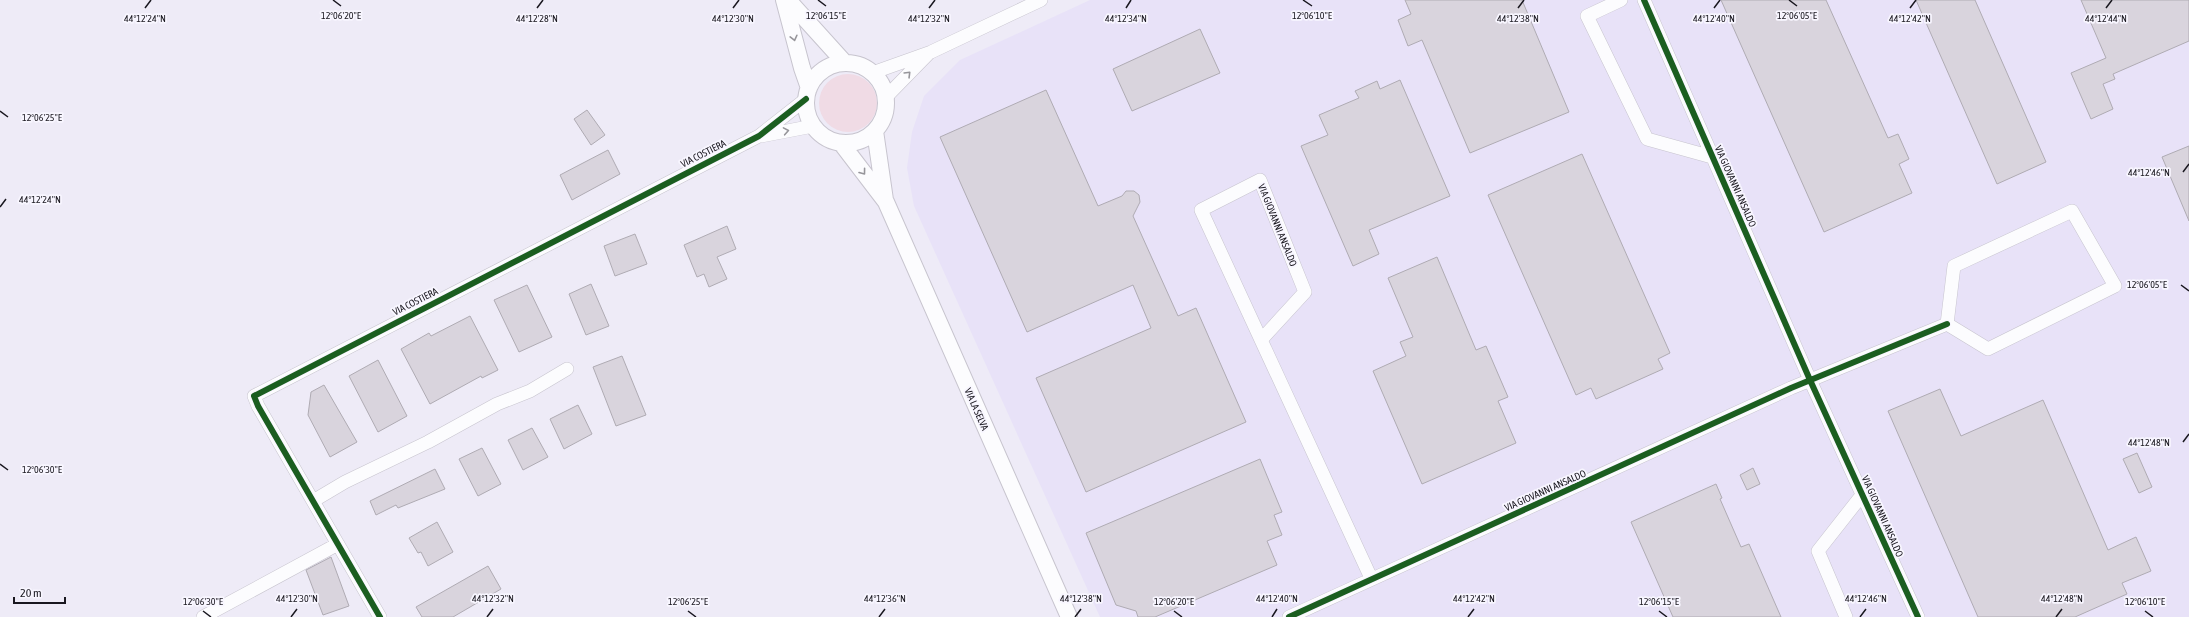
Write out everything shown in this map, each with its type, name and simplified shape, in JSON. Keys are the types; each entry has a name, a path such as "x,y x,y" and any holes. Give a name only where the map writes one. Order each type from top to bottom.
{"street":[{"path":"784,0 808,93 809,118 813,126 830,140 841,143 853,142 865,138 875,131 882,121 886,109 886,97 883,88 872,73 860,66 845,63 834,65 824,70 815,78 808,93"},
{"path":"788,0 845,63"},
{"path":"872,73 931,52 1041,0"},
{"name":"VIA GIOVANNI ANSALDO","path":"1621,0 1587,16 1647,139 1712,157"},
{"name":"VIA GIOVANNI ANSALDO","path":"1644,0 1810,380 1918,617"},
{"path":"886,97 931,52"},
{"name":"VIA COSTIERA","path":"380,617 258,406 254,396 759,136 808,93"},
{"name":"VIA COSTIERA","path":"759,136 813,126"},
{"name":"VIA LA SELVA","path":"875,131 886,202"},
{"name":"VIA LA SELVA","path":"841,143 886,202 1069,617"},
{"name":"VIA GIOVANNI ANSALDO","path":"1261,340 1305,292 1260,180 1201,210 1261,340 1371,578"},
{"path":"2072,211 2115,286 1988,349 1947,324 1954,266 2072,211"},
{"name":"VIA GIOVANNI ANSALDO","path":"1289,617 1371,578 1553,498 1810,380 1947,324"},
{"path":"313,501 344,482 428,442 497,404 530,391 567,369"},
{"name":"VIA GIOVANNI ANSALDO","path":"1846,617 1818,551 1862,495"},
{"path":"203,617 338,544"}],"shaded area":[{"path":"1090,0 2189,0 2189,617 1100,617 914,206 907,168 912,132 924,96 960,60"},
{"path":"842,74 854,74 869,82 877,97 877,109 869,124 854,132 842,132 827,124 819,109 819,97 827,82"}],"building":[{"path":"1405,0 1522,0 1569,112 1470,153 1422,40 1408,46 1398,20 1411,14"},
{"path":"1721,0 1826,0 1888,138 1898,134 1909,159 1899,164 1912,193 1824,232"},
{"path":"1916,0 1975,0 2046,162 1997,184"},
{"path":"2081,0 2189,0 2189,41 2113,74 2115,79 2103,84 2113,109 2091,119 2071,73 2106,58"},
{"path":"1200,29 1220,73 1132,111 1113,69"},
{"path":"1400,80 1450,196 1369,230 1379,254 1353,266 1301,146 1328,135 1319,115 1359,98 1355,91 1377,81 1380,89"},
{"path":"1046,90 1098,206 1122,196 1126,191 1134,191 1139,195 1140,202 1133,216 1178,316 1196,308 1246,422 1086,492 1036,378 1151,328 1133,285 1027,332 940,137"},
{"path":"587,110 605,135 591,145 574,119"},
{"path":"2189,146 2189,221 2162,157"},
{"path":"608,150 620,174 572,200 560,175"},
{"path":"1582,154 1670,353 1658,359 1663,369 1596,399 1591,388 1576,395 1488,195"},
{"path":"727,226 736,249 717,257 727,279 709,287 704,274 697,277 684,245"},
{"path":"635,234 647,264 615,276 604,246"},
{"path":"1437,257 1476,350 1486,346 1508,397 1498,401 1516,443 1422,484 1373,371 1406,356 1400,342 1413,337 1388,278"},
{"path":"591,284 609,326 586,335 569,294"},
{"path":"527,285 552,337 519,352 494,300"},
{"path":"470,316 498,370 482,378 481,376 430,404 401,349 429,333 431,336"},
{"path":"622,356 646,415 616,426 593,367"},
{"path":"378,360 407,416 378,432 349,376"},
{"path":"324,385 357,442 330,457 308,415 311,392"},
{"path":"1940,389 1961,436 2043,400 2108,550 2136,537 2151,571 2122,583 2127,594 2075,617 1978,617 1888,411"},
{"path":"578,405 592,434 564,449 550,419"},
{"path":"532,428 548,457 523,470 508,440"},
{"path":"482,448 501,484 478,496 459,459"},
{"path":"2137,453 2152,487 2139,493 2123,459"},
{"path":"1260,459 1282,512 1274,515 1282,535 1267,541 1277,565 1155,617 1138,617 1136,611 1116,605 1086,533"},
{"path":"1753,468 1760,484 1747,490 1740,475"},
{"path":"435,469 445,489 398,508 396,505 376,515 370,501"},
{"path":"1716,484 1722,498 1720,499 1741,547 1749,544 1781,617 1673,617 1631,522"},
{"path":"437,522 453,552 428,566 421,552 418,553 409,538"},
{"path":"331,557 349,606 323,615 306,570"},
{"path":"488,566 501,589 453,617 422,617 416,607"}],"cycle path":[{"path":"1644,0 1810,380 1918,617"},
{"path":"380,617 258,406 254,396 759,136 806,99"},
{"path":"1289,617 1791,388 1947,324"}]}
